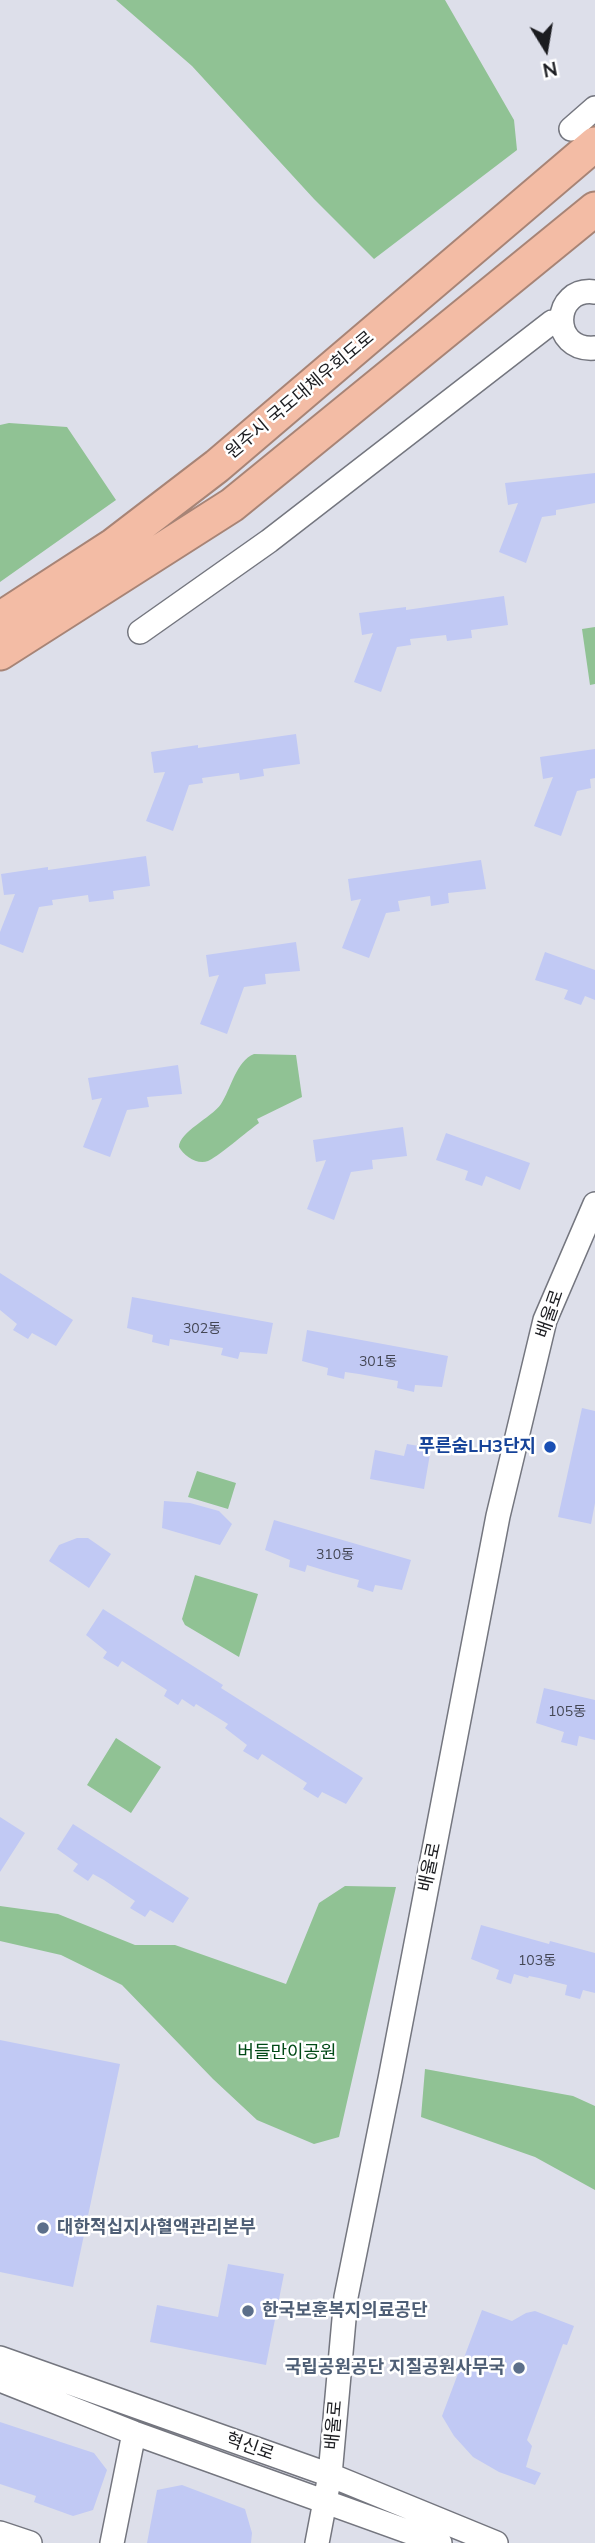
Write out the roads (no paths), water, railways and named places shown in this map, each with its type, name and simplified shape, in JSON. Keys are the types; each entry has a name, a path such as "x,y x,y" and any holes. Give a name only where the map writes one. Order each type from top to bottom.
{"highway":[{"name":"원주시 국도대체우회도로","path":"0,619 114,545 218,466 584,142"},
{"path":"0,653 232,505 595,209"}],"street":[{"path":"584,142 595,108"},
{"path":"595,292 579,293 571,298 562,313 561,322 563,331 575,345 595,348"},
{"path":"140,632 269,541 552,322 561,322"},
{"name":"배울로","path":"317,2543 330,2475 346,2297 498,1516 545,1320 595,1204"},
{"name":"혁신로","path":"0,2358 330,2475 496,2543"},
{"name":"혁신로","path":"0,2380 134,2433 440,2543"},
{"path":"112,2543 134,2433"},
{"path":"0,2533 30,2543"}],"place":[{"name":"푸른숨LH3단지","path":"550,1447"},
{"name":"대한적십지사혈액관리본부","path":"43,2228"},
{"name":"한국보훈복지의료공단","path":"248,2311"},
{"name":"국립공원공단 지질공원사무국","path":"519,2368"}],"park label":[{"name":"버들만이공원","path":"287,2053"}]}
